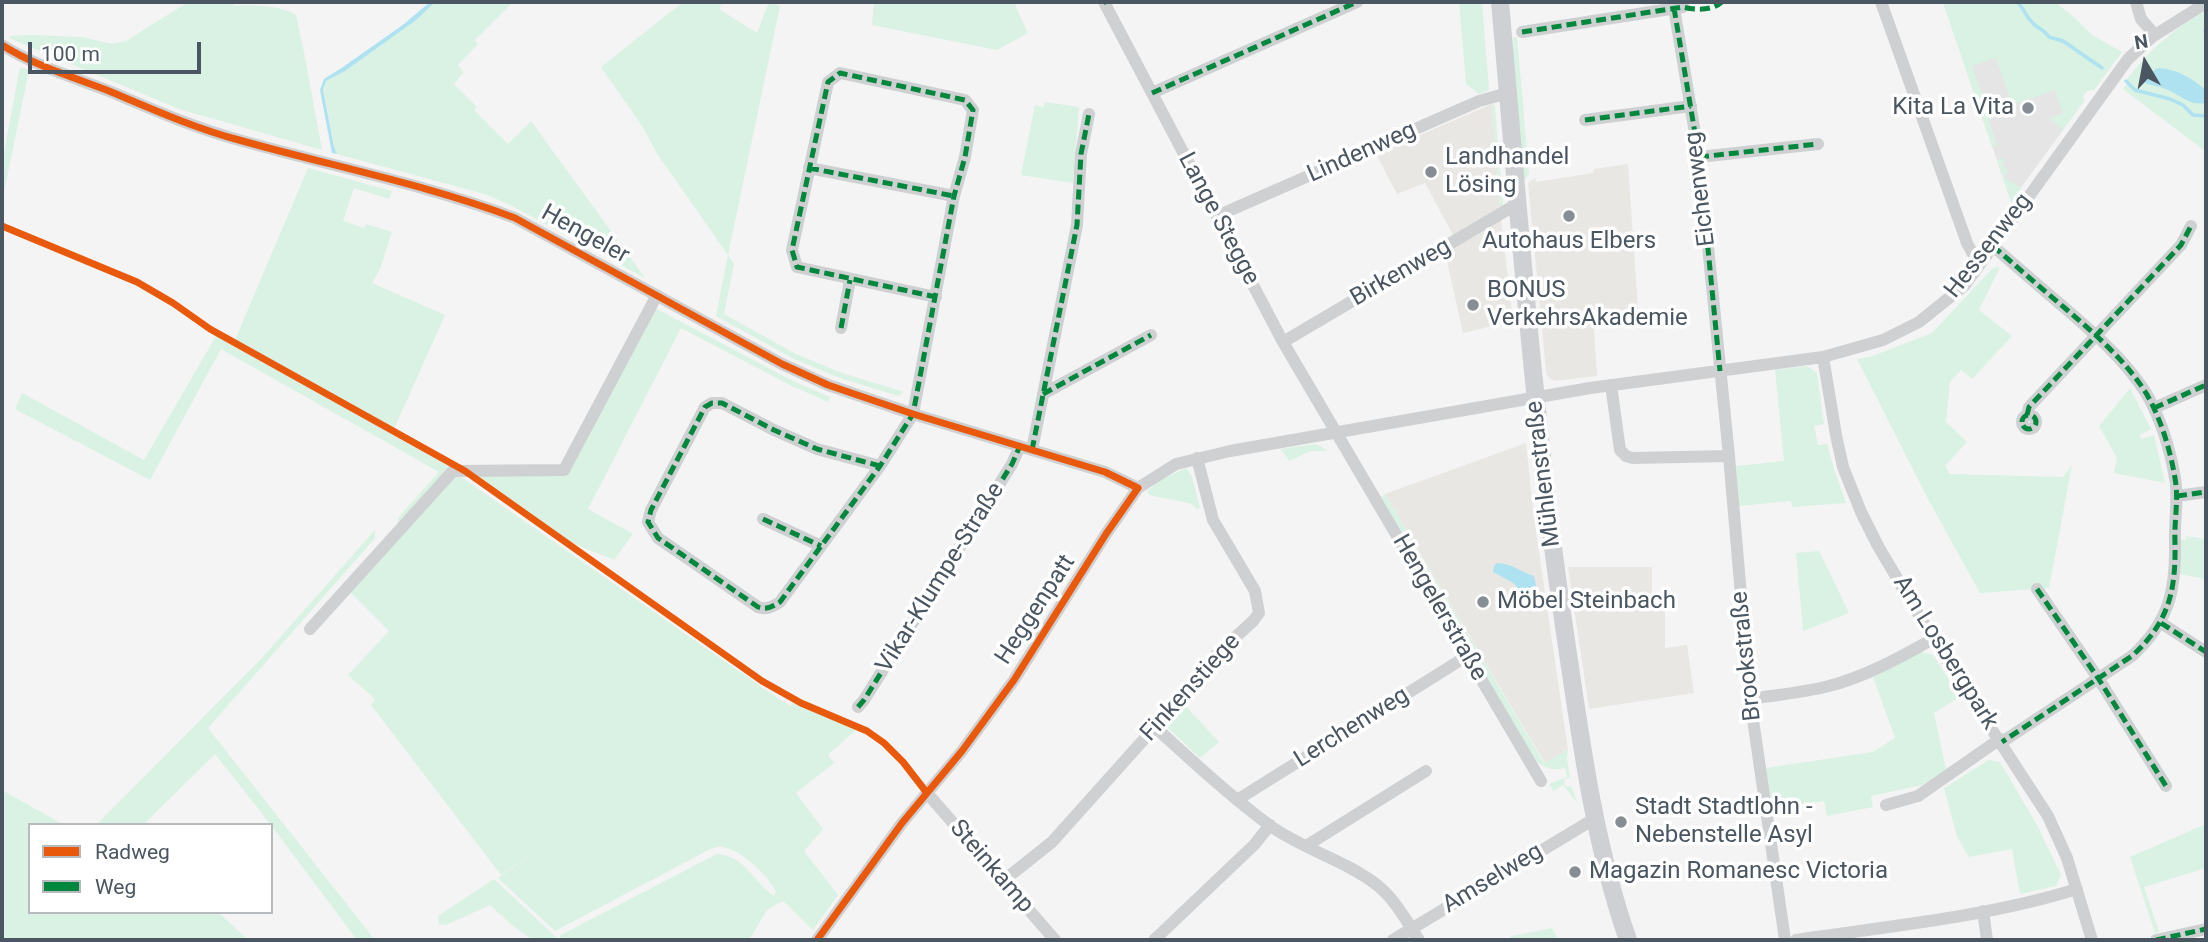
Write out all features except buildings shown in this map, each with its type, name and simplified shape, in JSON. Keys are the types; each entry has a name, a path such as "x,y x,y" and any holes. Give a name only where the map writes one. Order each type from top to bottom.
{"main road":[{"name":"Mühlenstraße","path":"1500,2 1535,398 1555,565 1594,818 1609,880 1628,940"}],"street":[{"name":"Lange Stegge","path":"1105,2 1283,342 1336,434"},
{"path":"1152,93 1357,2"},
{"path":"1881,2 1967,243 1979,265"},
{"path":"2136,2 2141,19 2155,35"},
{"name":"Hessenweg","path":"1535,398 1611,385 1823,357 1883,340 1912,326 1965,285 2128,59 2155,35 2206,3"},
{"name":"Eichenweg","path":"1522,32 1679,8 1699,157 1720,371"},
{"name":"Hengeler","path":"2,45 55,71 236,140 426,187 515,218 782,364 828,385 913,414 1105,472 1138,488"},
{"path":"880,466 817,449 722,403 712,403 705,407 651,510 648,522 658,537 764,609 780,602 880,466 913,414 973,110 965,100 840,73 828,82 792,250 797,267 936,297"},
{"name":"Lindenweg","path":"1217,216 1479,101 1508,93"},
{"path":"1585,120 1691,106"},
{"name":"Vikar-Klumpe-Straße","path":"858,707 1012,464 1026,448 1043,394 1077,225 1081,154 1089,114"},
{"path":"1699,157 1818,144"},
{"path":"809,168 954,196"},
{"name":"Birkenweg","path":"1283,342 1517,204"},
{"path":"2027,415 2029,407 2181,245 2191,226"},
{"path":"1886,805 1919,796 2132,656 2149,641 2161,623 2169,600 2175,567 2176,480 2167,442 2154,408 2129,370 2095,335 1993,246"},
{"path":"841,328 850,280"},
{"path":"310,629 453,471 564,470 657,295"},
{"path":"1043,394 1151,335"},
{"name":"Am Losbergpark","path":"1823,357 1836,435 1853,494 1878,546 1933,639 2048,816 2067,858 2092,940"},
{"name":"Brookstraße","path":"1720,371 1750,699 1785,940"},
{"path":"1611,385 1620,450 1626,456 1729,456"},
{"path":"2154,408 2206,385"},
{"path":"1138,488 1176,464 1197,458 1535,398"},
{"name":"Hengelerstraße","path":"1336,434 1541,781"},
{"name":"Finkenstiege","path":"1003,881 1052,842 1155,727 1214,656 1253,621 1259,612 1255,591 1213,520 1197,458"},
{"name":"Heggenpatt","path":"822,938 902,823 962,751 1014,680 1138,488"},
{"path":"2177,496 2206,492"},
{"path":"763,519 821,546"},
{"path":"2037,589 2098,678 2166,786"},
{"path":"2161,623 2206,652"},
{"path":"1750,699 1842,682 1933,639"},
{"name":"Lerchenweg","path":"1237,800 1467,656"},
{"path":"1155,727 1237,800 1270,825 1379,887 1391,899 1419,940"},
{"path":"1306,846 1426,771"},
{"name":"Steinkamp","path":"927,793 1055,940"},
{"name":"Amselweg","path":"1392,940 1594,818"},
{"path":"1154,940 1254,845 1270,825"},
{"path":"1796,940 1983,911 2041,900 2077,888"},
{"path":"1983,911 1987,940"},
{"path":"1881,927 1884,940"},
{"path":"2157,940 2206,929"}],"shaded area":[{"name":"Kita La Vita","path":"1943,2 2086,92 2084,101 2018,192 2013,207"},
{"path":"1492,104 1500,207 1453,235 1425,183 1397,194 1376,154"},
{"path":"1628,164 1639,324 1594,328 1597,376 1554,381 1547,376 1546,371 1528,183 1535,178 1536,182 1593,173 1594,169"},
{"path":"1501,219 1513,321 1463,333 1445,252"},
{"path":"1526,443 1534,518 1568,750 1545,763 1385,494"},
{"path":"1568,567 1652,567 1652,605 1665,606 1665,648 1687,645 1694,693 1589,709"}],"green space":[{"path":"188,2 233,2 234,6 275,8 296,15 322,150 179,109 9,38 33,35 82,37 112,44 126,41"},
{"path":"435,2 513,2 475,40 478,44 458,65 464,72 454,84 477,107 474,110 508,144 531,121 645,278 488,195 337,154 323,90 326,81 345,71 415,21"},
{"path":"683,2 723,2 719,9 757,33 769,2 780,6 728,255 601,67"},
{"path":"874,2 1026,2 1015,5 1028,33 997,50 872,25"},
{"path":"1459,2 1482,2 1489,90 1479,94 1466,84"},
{"path":"1943,2 2055,2 2092,35 2122,52 2094,90 2087,91 2083,96 2084,101 2063,130 2049,118 2063,113 2055,90 2012,105 1996,58 1972,66 1991,120 1989,121 1997,146 1992,147"},
{"path":"2206,11 2206,152 2123,89 2128,82 2126,80 2153,49"},
{"path":"1513,37 1517,37 1529,173 1523,183 1514,84"},
{"path":"20,67 29,70 2,202 2,163"},
{"path":"1045,102 1079,107 1073,183 1021,175 1035,105 1043,107"},
{"path":"1492,104 1495,106 1503,206 1500,207"},
{"path":"2003,158 2002,165 2009,170 2004,177 2021,188 2013,207 1997,161"},
{"path":"308,168 392,191 389,199 354,188 343,221 364,228 366,224 392,232 380,269 372,283 445,315 394,429 235,340"},
{"path":"728,255 734,264 724,314 796,354 842,373 904,392 898,396 840,378 794,359 716,316"},
{"path":"2000,267 1979,310 2012,336 1972,379 1961,370 1950,382 1946,422 1967,442 1945,466 1950,474 2063,477 2072,465 2049,588 1980,593 1928,499 1857,359 1870,357 1932,333 1993,268"},
{"path":"655,308 793,381 830,397 828,402 790,385 681,328 588,509 633,534 614,560 570,542 469,473 567,473"},
{"path":"216,336 452,468 398,524 398,518 439,472 221,349 150,480 15,409 22,393 144,460"},
{"path":"1807,366 1817,373 1824,424 1814,426 1818,445 1827,444 1846,503 1792,507 1791,501 1739,506 1736,466 1784,461 1775,370"},
{"path":"2130,388 2151,429 2140,435 2141,439 2154,435 2165,483 2114,473 2117,458 2099,426"},
{"path":"1316,444 1328,451 1311,451 1289,461 1281,449"},
{"path":"1186,468 1192,477 1200,508 1189,503 1149,495 1147,491 1163,479"},
{"path":"457,474 790,706 794,702 856,730 828,755 834,763 796,793 823,829 804,851 838,895 813,930 783,901 767,910 749,940 564,940 559,936 717,854 743,865 774,896 776,892 773,886 761,871 737,852 722,847 706,852 555,931 498,878 553,839 501,875 371,705 375,699 348,675 389,631 349,591"},
{"path":"1385,494 1544,763 1568,750 1570,778 1564,779 1566,787 1571,786 1578,804 1563,785 1554,791 1549,784 1567,777 1565,768 1548,768 1534,759 1381,497"},
{"path":"375,530 375,538 208,728 375,940 357,940 273,828 273,823 269,823 215,754 145,823 98,823 261,659"},
{"path":"2186,536 2206,539 2206,579 2179,574 2179,539 2186,540"},
{"path":"1819,551 1849,613 1803,631 1796,553"},
{"path":"1921,652 1933,655 1960,697 1934,713 1946,770 1922,785 1871,796 1873,807 1827,816 1824,801 1772,809 1766,768 1873,752 1895,738 1873,677"},
{"path":"1184,704 1219,742 1200,758 1167,727"},
{"path":"1989,760 2000,762 2038,827 2061,875 2056,886 2020,894 2012,849 1969,857 1957,837 1944,788"},
{"path":"2,790 60,823 28,823 28,914 220,914 248,940 2,940"},
{"path":"2206,824 2206,868 2144,887 2159,932 2155,933 2130,857"},
{"path":"494,879 559,940 533,940 490,905 446,925 439,924 438,916"},
{"path":"1552,928 1558,940 1507,940 1512,936"}],"water":[{"path":"430,2 435,2 415,21 345,71 326,81 323,90 337,154 332,153 320,90 324,79 404,24"},
{"path":"2158,68 2178,72 2206,90 2206,103 2191,102 2145,83 2144,76"},
{"path":"1497,563 1534,576 1539,598 1537,607 1527,608 1529,599 1525,595 1521,596 1515,584 1493,572"}],"waterway":[{"path":"2017,2 2033,23 2049,37 2063,41 2102,68"},
{"path":"2205,31 2206,35"},
{"path":"2126,81 2135,90 2170,99 2183,105 2193,115 2206,116"}],"marked path":[{"path":"1152,93 1357,2"},
{"path":"1522,32 1683,7 1708,8 1722,2"},
{"path":"1674,8 1699,157 1720,371"},
{"path":"880,466 817,449 722,403 712,403 705,407 651,510 648,522 658,538 758,607 772,607 780,602 880,466 913,414 973,110 965,100 840,73 828,82 792,250 797,267 936,297"},
{"path":"1585,120 1691,106"},
{"path":"1032,450 1077,225 1081,154 1089,114"},
{"path":"1699,157 1818,144"},
{"path":"809,168 954,196"},
{"path":"2027,415 2029,407 2181,245 2191,226"},
{"path":"1993,246 2099,338 2138,381 2164,434 2177,494 2172,591 2154,631 2132,656 2002,742"},
{"path":"841,328 850,280"},
{"path":"1043,394 1151,335"},
{"path":"2154,408 2206,385"},
{"path":"2029,415 2034,417 2036,422 2034,427 2029,429 2024,427 2022,422 2024,417 2029,415"},
{"path":"858,707 1012,464 1020,446"},
{"path":"2177,496 2206,492"},
{"path":"763,519 821,546"},
{"path":"2037,589 2098,678 2166,786"},
{"path":"2161,623 2206,652"},
{"path":"2156,940 2206,929"}],"cycle path":[{"path":"2,45 41,65 206,130 412,185 515,218 782,364 828,385 913,414 1105,472 1138,488 1014,680 962,751 902,823 817,940"},
{"path":"2,226 137,282 210,329 465,471 762,681 801,703 867,731 903,762 927,793"}],"place":[{"name":"Kita La Vita","path":"2028,108"},
{"name":"Landhandel Lösing","path":"1431,172"},
{"name":"Autohaus Elbers","path":"1569,216"},
{"name":"BONUS VerkehrsAkademie","path":"1473,305"},
{"name":"Möbel Steinbach","path":"1483,602"},
{"name":"Stadt Stadtlohn - Nebenstelle Asyl","path":"1621,822"},
{"name":"Magazin Romanesc Victoria","path":"1575,872"}]}
